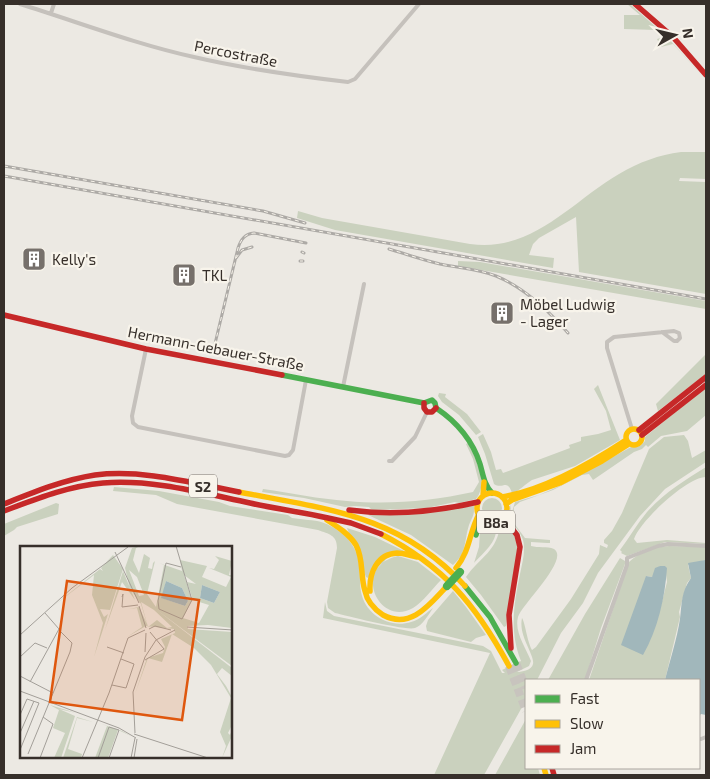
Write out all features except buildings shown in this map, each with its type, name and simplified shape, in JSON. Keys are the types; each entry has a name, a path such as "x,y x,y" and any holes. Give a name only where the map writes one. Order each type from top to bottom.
{"main road":[{"path":"635,4 673,37 706,75"},
{"name":"Hermann-Gebauer-Straße","path":"4,316 146,349 424,403 432,400 436,403 436,408 453,420 470,439 478,456 484,478 492,493"},
{"path":"638,431 706,378"},
{"path":"638,431 642,440 634,446 628,442 626,434 638,431 706,384"},
{"path":"424,403 424,408 427,412 432,412 436,408"},
{"name":"B8a","path":"502,497 507,509 503,517 496,522 485,521 478,514 480,499 492,493 502,497 523,492 628,442"},
{"name":"B8a","path":"506,504 512,500 560,483 602,461 628,442"},
{"name":"S2","path":"4,504 51,486 83,477 128,474 162,478 337,512 370,521 388,528 416,544 442,563 465,584 500,631 513,662"},
{"name":"Hermann-Gebauer-Straße","path":"480,499 484,478"},
{"name":"S2","path":"4,511 73,488 100,483 127,482 166,487 321,516 352,524 399,543 421,557 448,580 470,602 513,662"},
{"path":"4,498 16,499"},
{"path":"337,512 346,510 373,513 444,509 480,499"},
{"path":"4,516 11,512 13,508"},
{"path":"458,570 468,552 472,530 478,514"},
{"path":"321,516 346,532 354,542 362,560 364,588 374,608 384,616 399,620 414,616 427,606 472,554 478,527 485,521"},
{"path":"503,517 517,535 520,547 508,615 513,662"},
{"path":"421,557 395,554 383,558 375,566 371,574 369,586 378,606 391,613 409,613 421,606 445,584"}],"street":[{"name":"Percostraße","path":"20,4 130,40 193,57 299,76 348,82 355,79 419,4"},
{"path":"51,13 54,4"},
{"path":"343,387 364,284"},
{"path":"638,431 607,348 607,342 614,337 662,332"},
{"path":"146,349 132,416 133,423 138,428 285,456 293,450 306,380"},
{"path":"389,461 392,461 416,437 427,412"},
{"path":"586,679 627,565 627,558 668,544 706,546"},
{"path":"700,739 706,737"}],"green space":[{"path":"627,4 630,4 667,37 706,80 673,44 661,47 657,39 664,37 655,30 624,29 624,15 640,15"},
{"path":"681,152 706,152 706,179 680,178 679,181 706,182 706,294 579,272 576,217 539,238 533,244 529,255 554,258 553,268 335,230 297,218 298,211 322,218 470,244 492,245 513,241 550,223 601,185 634,166 657,157"},
{"path":"458,261 480,262 706,301 706,309 458,266"},
{"path":"706,354 706,374 658,411 656,404"},
{"path":"598,385 620,440 575,466 532,480 515,492 512,493 506,485 494,484 478,437 483,434 496,470 501,469 503,473 570,448 569,445 581,441 581,437 611,430 606,411 594,389"},
{"path":"706,387 706,415 687,431 661,436 648,447 646,445 634,452 593,480 589,474 582,475 553,490 520,502 514,507 513,520 512,512 515,502 539,495 562,485 631,447 640,446 645,441 645,437"},
{"path":"439,393 446,394 445,397 467,414 481,432 476,435 459,415 442,402 438,396"},
{"path":"684,435 688,441 692,458 706,450 706,462 665,489 640,516 598,573 583,603 561,633 538,679 525,679 525,702 484,775 434,775 490,653 323,618 325,602 327,611 334,616 483,646 491,651 502,673 505,673 502,670 521,661 515,639 514,618 524,544 520,534 508,517 511,504 510,518 525,538 550,540 550,543 531,542 531,546 551,548 557,554 556,562 551,571 518,617 519,634 531,661 529,666 517,672 531,668 533,660 522,632 522,618 532,650 571,599 599,554 600,545 607,548 608,545 604,543 604,540 612,531 622,513 649,449 664,437"},
{"path":"468,443 481,478 480,493 476,499 427,508 372,510 369,507 345,507 304,498 262,492 263,489 336,500 379,503 426,500 473,492 479,482 473,459 466,444"},
{"path":"706,467 706,477 688,484 665,501 645,522 634,539 637,543 667,540 706,544 665,542 627,556 621,553 620,550 643,517 654,505 675,487"},
{"path":"114,487 159,491 219,502 230,506 288,515 292,518 316,521 331,526 345,536 355,549 359,561 363,600 367,607 379,618 403,624 417,620 433,608 425,620 415,628 389,625 335,613 328,608 327,602 337,544 336,540 329,534 318,530 177,504 156,495 113,491"},
{"path":"492,498 499,501 502,508 499,515 492,518 485,515 482,508 485,501"},
{"path":"56,503 59,504 58,514 17,527 4,536 4,524"},
{"path":"474,506 474,514 469,525 463,551 453,565 411,535 368,515"},
{"path":"503,522 515,535 518,544 506,626 504,627 466,577 488,553 496,541 500,524"},
{"path":"485,525 494,525 495,535 490,546 474,563 479,547 480,531"},
{"path":"347,528 375,537 404,551 393,552 368,578"},
{"path":"669,546 706,547 706,563 705,560 688,565 691,578 687,583 679,612 680,617 665,679 589,679 629,562 642,553","holes":["660,566 665,566 667,582 658,617 646,576 652,577"]},
{"path":"398,556 418,562 441,580 417,605 400,612 389,610 380,603 375,593 373,582 376,571 384,562"},
{"path":"620,558 625,561 585,679 549,679 585,614"},
{"path":"453,591 486,635 476,638 471,642 427,631 428,620"},
{"path":"525,721 525,769 538,769 540,775 495,775"}],"water":[{"path":"705,560 706,563 706,715 700,715 700,679 665,679 677,634 684,593 691,578 688,563"},
{"path":"660,566 667,568 665,590 657,624 643,655 621,645 646,576 652,577 655,568"}],"tunnel":[{"path":"516,663 525,686"},
{"path":"509,666 525,708"}],"railway":[{"path":"4,166 263,211 305,223"},
{"path":"4,176 706,299"},
{"path":"213,352 238,248 244,238 248,234 254,233 306,243"},
{"path":"236,258 242,250 252,247"},
{"path":"389,249 440,264 482,272 507,281 535,300 568,333"}],"traffic: fast":[{"path":"282,375 424,403 432,400 436,408 451,419 468,439 477,455 485,483 492,493"},
{"path":"476,535 478,527 485,521"},
{"path":"447,586 460,572"},
{"path":"465,586 490,617 516,663"}],"traffic: slow":[{"path":"631,429 637,429 642,434 642,437 640,443 631,445 626,440 626,434 631,429"},
{"path":"502,497 550,482 598,458 626,440"},
{"path":"506,504 512,500 560,483 602,461 629,444"},
{"path":"483,496 484,482"},
{"path":"239,492 332,510 388,530 415,544 440,562 465,586"},
{"path":"492,493 498,494 506,502 507,508 506,514 498,522 492,523 486,522 478,514 477,508 478,502 486,494 492,493"},
{"path":"456,568 467,548 479,514"},
{"path":"327,520 347,534 356,545 360,556 367,598 383,615 393,619 411,617 427,607 447,586"},
{"path":"381,534 423,560 456,589 484,624 509,666"},
{"path":"370,591 373,571 384,557 397,553 417,557"},
{"path":"544,769 546,775"}],"traffic: jam":[{"path":"635,4 673,37 706,75"},
{"path":"4,315 146,349 282,375"},
{"path":"639,430 706,377"},
{"path":"642,435 706,385"},
{"path":"424,403 424,408 427,412 432,412 436,408"},
{"path":"4,504 72,480 95,475 113,474 149,475 239,492"},
{"path":"4,511 77,487 103,483 140,483 195,491 318,516 351,523 381,534"},
{"path":"349,510 398,513 446,508 478,502"},
{"path":"503,517 517,535 520,547 509,615 511,648"},
{"path":"552,769 554,775"}],"place":[{"name":"Kelly's","path":"34,259"},
{"name":"TKL","path":"184,275"},
{"name":"Möbel Ludwig - Lager","path":"502,313"}]}
